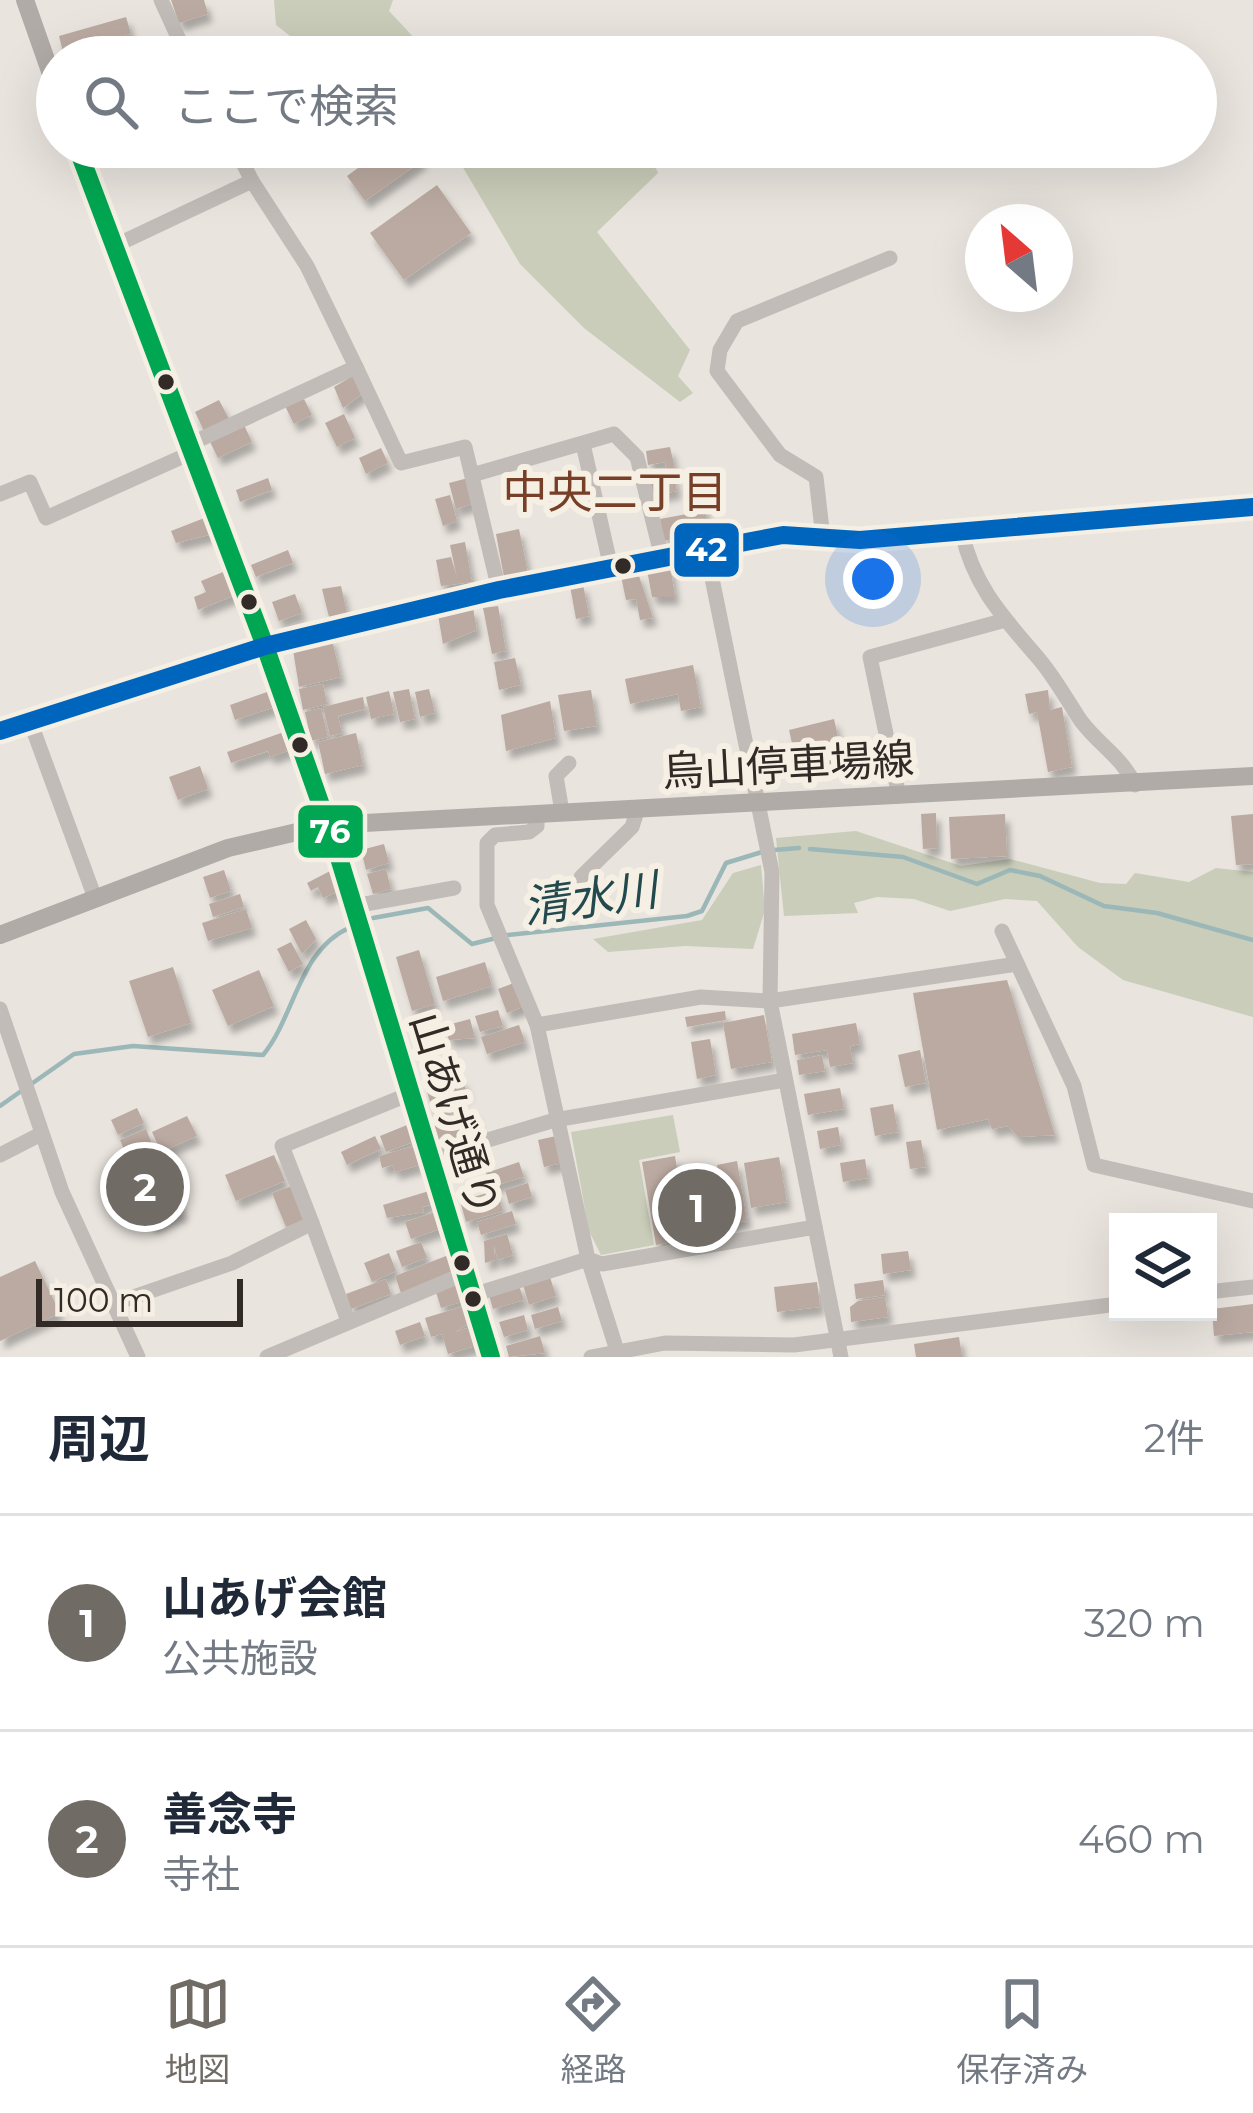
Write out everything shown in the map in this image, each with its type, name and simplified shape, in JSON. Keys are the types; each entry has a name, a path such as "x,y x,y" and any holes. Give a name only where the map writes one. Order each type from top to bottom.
{"main road":[{"path":"25,0 38,36"},
{"name":"山あげ通り","path":"84,168 266,646 354,906 491,1357"},
{"name":"烏山停車場線","path":"0,935 228,848 327,825 1253,776"}],"street":[{"path":"161,0 177,36"},
{"path":"246,168 307,266 401,463 465,447 499,590"},
{"path":"112,247 252,182"},
{"path":"823,538 816,477 780,455 717,371 720,350 737,321 890,258"},
{"path":"0,494 30,482 46,518 356,367"},
{"path":"472,475 614,434 638,457 662,558"},
{"path":"583,443 611,568"},
{"path":"0,731 266,646 499,590 784,535 823,538 962,532 1253,507"},
{"path":"962,532 974,574 1002,621 1038,658 1082,722 1124,763 1135,785"},
{"path":"706,549 770,858 774,912 770,1001 840,1348"},
{"path":"899,796 869,657 1002,621"},
{"path":"30,722 95,898"},
{"path":"562,812 556,776 569,763"},
{"path":"581,877 632,827 638,808"},
{"path":"537,813 537,826 529,832 495,835 488,843 487,905 537,1025 588,1259 618,1354"},
{"path":"354,906 454,888"},
{"path":"1002,931 1074,1086 1094,1166 1253,1202"},
{"path":"537,1025 701,997 770,1001 1017,964"},
{"path":"0,1009 41,1134 138,1357"},
{"path":"431,1157 555,1120 785,1080"},
{"path":"348,1321 282,1146 412,1093"},
{"path":"0,1155 41,1134"},
{"path":"113,1304 232,1263 312,1223"},
{"path":"472,1295 588,1259 602,1264 815,1227"},
{"path":"267,1357 466,1273"},
{"path":"1217,1291 1253,1287"},
{"path":"591,1357 644,1344 705,1351 840,1348 1109,1305"}],"green space":[{"path":"274,0 393,0 389,11 412,36 290,36 276,25"},
{"path":"463,168 656,168 658,173 597,232 690,350 678,376 693,393 680,402 584,328 520,264"},
{"path":"856,831 961,866 1010,859 1100,883 1126,884 1135,873 1189,882 1216,868 1253,872 1253,1017 1123,980 1078,947 1037,901 1005,899 950,911 914,899 877,897 854,903 858,913 784,916 776,838"},
{"path":"761,865 765,910 753,949 685,946 608,952 593,939 702,920 733,873"},
{"path":"673,1115 680,1152 639,1160 654,1245 601,1255 589,1231 571,1132"}],"building":[{"path":"171,0 204,0 208,14 179,23"},
{"path":"126,17 131,34 123,36 59,36"},
{"path":"358,168 412,168 365,201 347,176"},
{"path":"437,185 471,233 404,280 370,233"},
{"path":"356,374 365,392 343,408 334,387"},
{"path":"303,397 312,415 294,424 285,406"},
{"path":"219,400 229,419 204,431 195,412"},
{"path":"344,414 355,438 337,447 325,423"},
{"path":"244,425 252,442 218,458 210,442"},
{"path":"670,447 675,469 667,471 665,462 648,465 646,451"},
{"path":"381,448 388,463 366,474 359,458"},
{"path":"673,472 677,491 653,496 649,476"},
{"path":"268,478 272,490 240,502 236,490"},
{"path":"468,478 475,503 456,509 449,483"},
{"path":"450,495 457,521 443,526 435,499"},
{"path":"704,503 709,530 664,541 660,519 687,514 685,506"},
{"path":"207,517 213,534 176,543 171,531"},
{"path":"519,529 528,573 504,577 496,534"},
{"path":"465,542 472,582 441,586 436,560 451,557 457,578 450,545"},
{"path":"288,550 293,563 256,577 251,565"},
{"path":"670,565 675,597 652,597 647,570"},
{"path":"228,570 238,594 198,610 194,597 206,592 201,581"},
{"path":"638,573 653,618 640,620 636,599 626,600 621,576"},
{"path":"583,584 589,616 576,619 570,586"},
{"path":"341,586 348,617 330,621 322,589"},
{"path":"295,594 302,613 279,621 272,602"},
{"path":"498,606 506,651 492,654 483,608"},
{"path":"473,608 477,630 443,644 438,615"},
{"path":"331,636 341,677 299,687 293,650"},
{"path":"515,658 521,685 499,690 494,662"},
{"path":"693,665 701,707 681,711 678,694 630,704 625,679"},
{"path":"323,684 327,704 303,710 299,689"},
{"path":"409,689 415,719 400,722 393,692"},
{"path":"429,689 435,713 420,717 415,692"},
{"path":"591,690 597,726 564,731 558,695"},
{"path":"1048,690 1050,710 1062,707 1072,767 1048,772 1037,712 1029,714 1025,694"},
{"path":"270,691 275,707 235,720 230,705"},
{"path":"389,691 394,714 371,719 366,697"},
{"path":"363,697 365,709 338,716 342,733 330,736 323,707"},
{"path":"550,701 556,738 506,751 501,715"},
{"path":"321,708 328,737 311,741 305,712"},
{"path":"834,719 843,760 798,770 789,730"},
{"path":"284,732 290,750 270,757 268,751 231,763 227,752"},
{"path":"356,733 363,765 325,774 318,742"},
{"path":"200,766 208,789 178,800 169,777"},
{"path":"936,813 937,848 923,849 921,814"},
{"path":"1005,814 1007,856 951,859 949,817"},
{"path":"1253,814 1253,864 1236,865 1231,816"},
{"path":"384,844 389,863 366,870 361,850"},
{"path":"386,869 391,889 373,894 367,874"},
{"path":"224,870 231,891 210,898 203,877"},
{"path":"330,871 339,891 323,898 318,887 311,891 307,883"},
{"path":"240,894 244,907 213,917 209,904"},
{"path":"246,909 252,928 208,941 202,923"},
{"path":"306,920 316,939 302,954 289,929"},
{"path":"291,942 303,964 289,972 277,949"},
{"path":"419,950 435,1004 412,1011 396,957"},
{"path":"485,962 492,986 443,1001 436,977"},
{"path":"173,967 191,1023 148,1037 129,981"},
{"path":"259,970 274,1006 228,1026 212,990"},
{"path":"1007,980 1055,1135 1018,1137 1008,1126 992,1129 988,1119 937,1130 913,993"},
{"path":"519,981 528,1005 507,1013 498,989"},
{"path":"498,1010 503,1026 480,1032 475,1016"},
{"path":"725,1011 726,1020 687,1027 685,1017"},
{"path":"764,1015 772,1062 731,1069 723,1023"},
{"path":"470,1019 475,1038 449,1040 444,1026"},
{"path":"856,1023 860,1044 850,1046 853,1063 830,1067 827,1050 795,1055 792,1034"},
{"path":"519,1025 525,1042 487,1054 481,1037"},
{"path":"710,1039 716,1075 697,1079 691,1042"},
{"path":"920,1050 926,1083 905,1087 898,1055"},
{"path":"822,1055 825,1071 799,1075 797,1060"},
{"path":"462,1078 467,1093 452,1097 455,1105 433,1112 426,1088"},
{"path":"840,1088 844,1109 808,1115 804,1094"},
{"path":"893,1104 898,1132 875,1136 870,1108"},
{"path":"137,1108 144,1123 118,1135 111,1120"},
{"path":"473,1110 479,1131 439,1142 433,1121"},
{"path":"187,1116 197,1136 161,1152 152,1132"},
{"path":"407,1125 413,1142 386,1152 380,1136"},
{"path":"838,1127 841,1145 820,1149 817,1131"},
{"path":"146,1129 161,1166 136,1177 120,1140"},
{"path":"375,1136 381,1149 347,1165 341,1152"},
{"path":"556,1136 562,1163 544,1167 538,1140"},
{"path":"921,1140 926,1167 910,1169 906,1142"},
{"path":"414,1146 420,1165 395,1172 393,1165 382,1168 379,1156"},
{"path":"274,1155 285,1181 236,1201 225,1175"},
{"path":"675,1156 681,1196 721,1189 717,1165 737,1161 747,1221 687,1228 689,1239 656,1245 642,1162"},
{"path":"779,1157 787,1202 751,1208 744,1163"},
{"path":"865,1159 868,1178 843,1182 840,1163"},
{"path":"519,1162 524,1177 490,1187 486,1173"},
{"path":"166,1170 184,1213 151,1226 133,1183"},
{"path":"528,1183 532,1197 509,1204 505,1190"},
{"path":"292,1186 305,1219 286,1227 272,1193"},
{"path":"497,1190 503,1211 466,1222 460,1201"},
{"path":"429,1191 433,1204 422,1207 424,1212 387,1218 383,1205"},
{"path":"438,1211 443,1228 411,1239 405,1222"},
{"path":"512,1211 516,1224 481,1235 477,1222"},
{"path":"507,1234 513,1255 498,1260 494,1246 495,1260 485,1263 484,1241"},
{"path":"421,1242 427,1258 402,1267 396,1251"},
{"path":"908,1251 911,1270 883,1274 881,1254"},
{"path":"389,1253 396,1271 372,1282 364,1263"},
{"path":"451,1254 458,1271 401,1293 395,1276"},
{"path":"35,1261 60,1313 0,1341 0,1277"},
{"path":"550,1277 556,1296 529,1305 523,1285"},
{"path":"386,1279 391,1294 351,1309 346,1294"},
{"path":"883,1280 885,1295 856,1299 854,1284"},
{"path":"458,1282 464,1301 441,1308 435,1289"},
{"path":"817,1282 820,1307 777,1312 774,1287"},
{"path":"518,1283 524,1300 493,1309 488,1292"},
{"path":"885,1297 888,1317 851,1322 850,1307 858,1301"},
{"path":"1253,1304 1253,1332 1214,1336 1217,1308"},
{"path":"464,1306 469,1323 455,1332 474,1326 479,1345 448,1354 442,1334 431,1337 425,1318"},
{"path":"558,1307 562,1321 535,1329 531,1315"},
{"path":"524,1315 528,1330 504,1337 499,1322"},
{"path":"420,1322 425,1336 400,1345 395,1331"},
{"path":"540,1336 545,1353 509,1357 506,1346"},
{"path":"959,1337 962,1357 916,1357 914,1344"}],"waterway":[{"name":"清水川","path":"774,850 799,848"},
{"name":"清水川","path":"810,849 903,857 977,884 1010,870 1040,876 1104,906 1157,913 1253,940"},
{"path":"507,935 687,916 702,911 726,863 762,852"},
{"name":"清水川","path":"373,918 428,908 472,944 496,938"},
{"name":"清水川","path":"0,1106 74,1054 133,1046 263,1055 308,968 332,938 349,928"}],"transit line":[{"name":"76","path":"85,168 336,848 491,1357"},
{"name":"42","path":"0,731 265,646 499,590 783,535 860,540 1253,507"}],"place":[{"name":"善念寺","path":"145,1187"},
{"name":"山あげ会館","path":"697,1208"}],"district":[{"name":"中央二丁目","path":"615,492"}]}
